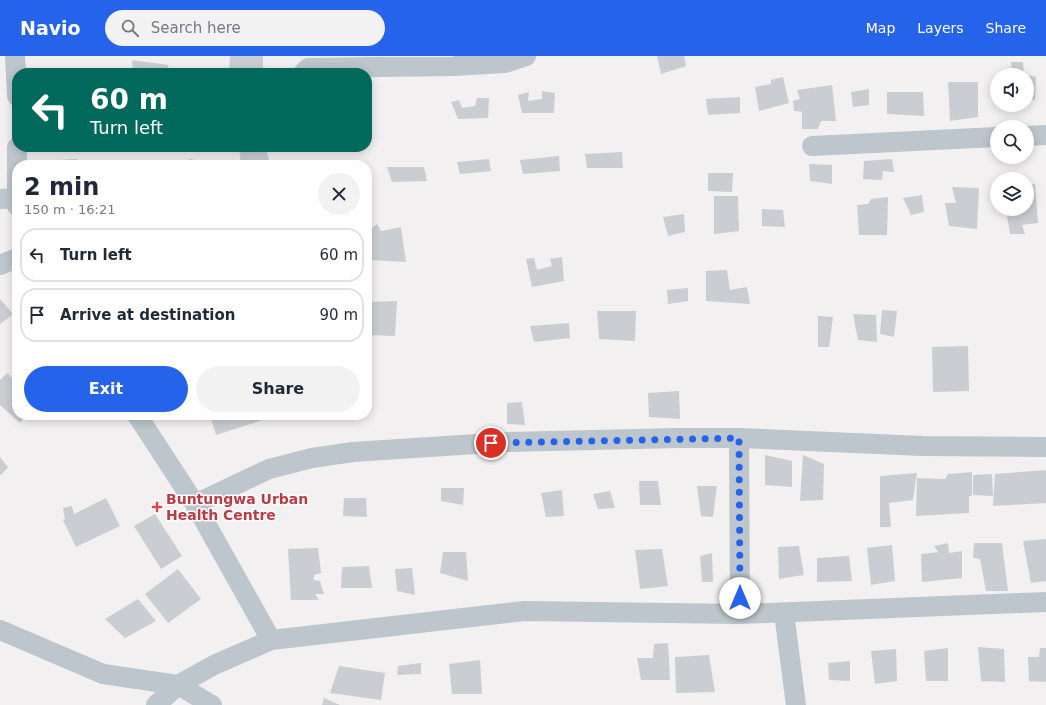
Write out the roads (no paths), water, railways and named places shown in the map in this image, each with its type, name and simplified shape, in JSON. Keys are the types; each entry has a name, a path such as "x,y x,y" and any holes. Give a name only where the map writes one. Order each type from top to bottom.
{"street":[{"path":"15,56 16,68"},
{"path":"306,66 490,64 505,63 526,56"},
{"path":"1034,136 1046,135"},
{"path":"812,146 990,137"},
{"path":"0,265 12,260"},
{"path":"140,420 195,504 271,640"},
{"path":"195,504 269,469 312,458 353,452 507,442 739,438 923,446 1046,447"},
{"path":"739,438 740,614"},
{"path":"156,705 178,685 214,665 271,640 524,611 740,614 1046,602"},
{"path":"784,612 796,705"},
{"path":"0,630 103,674 178,685 212,705"}],"place":[{"name":"Buntungwa Urban Health Centre","path":"157,507"}]}
